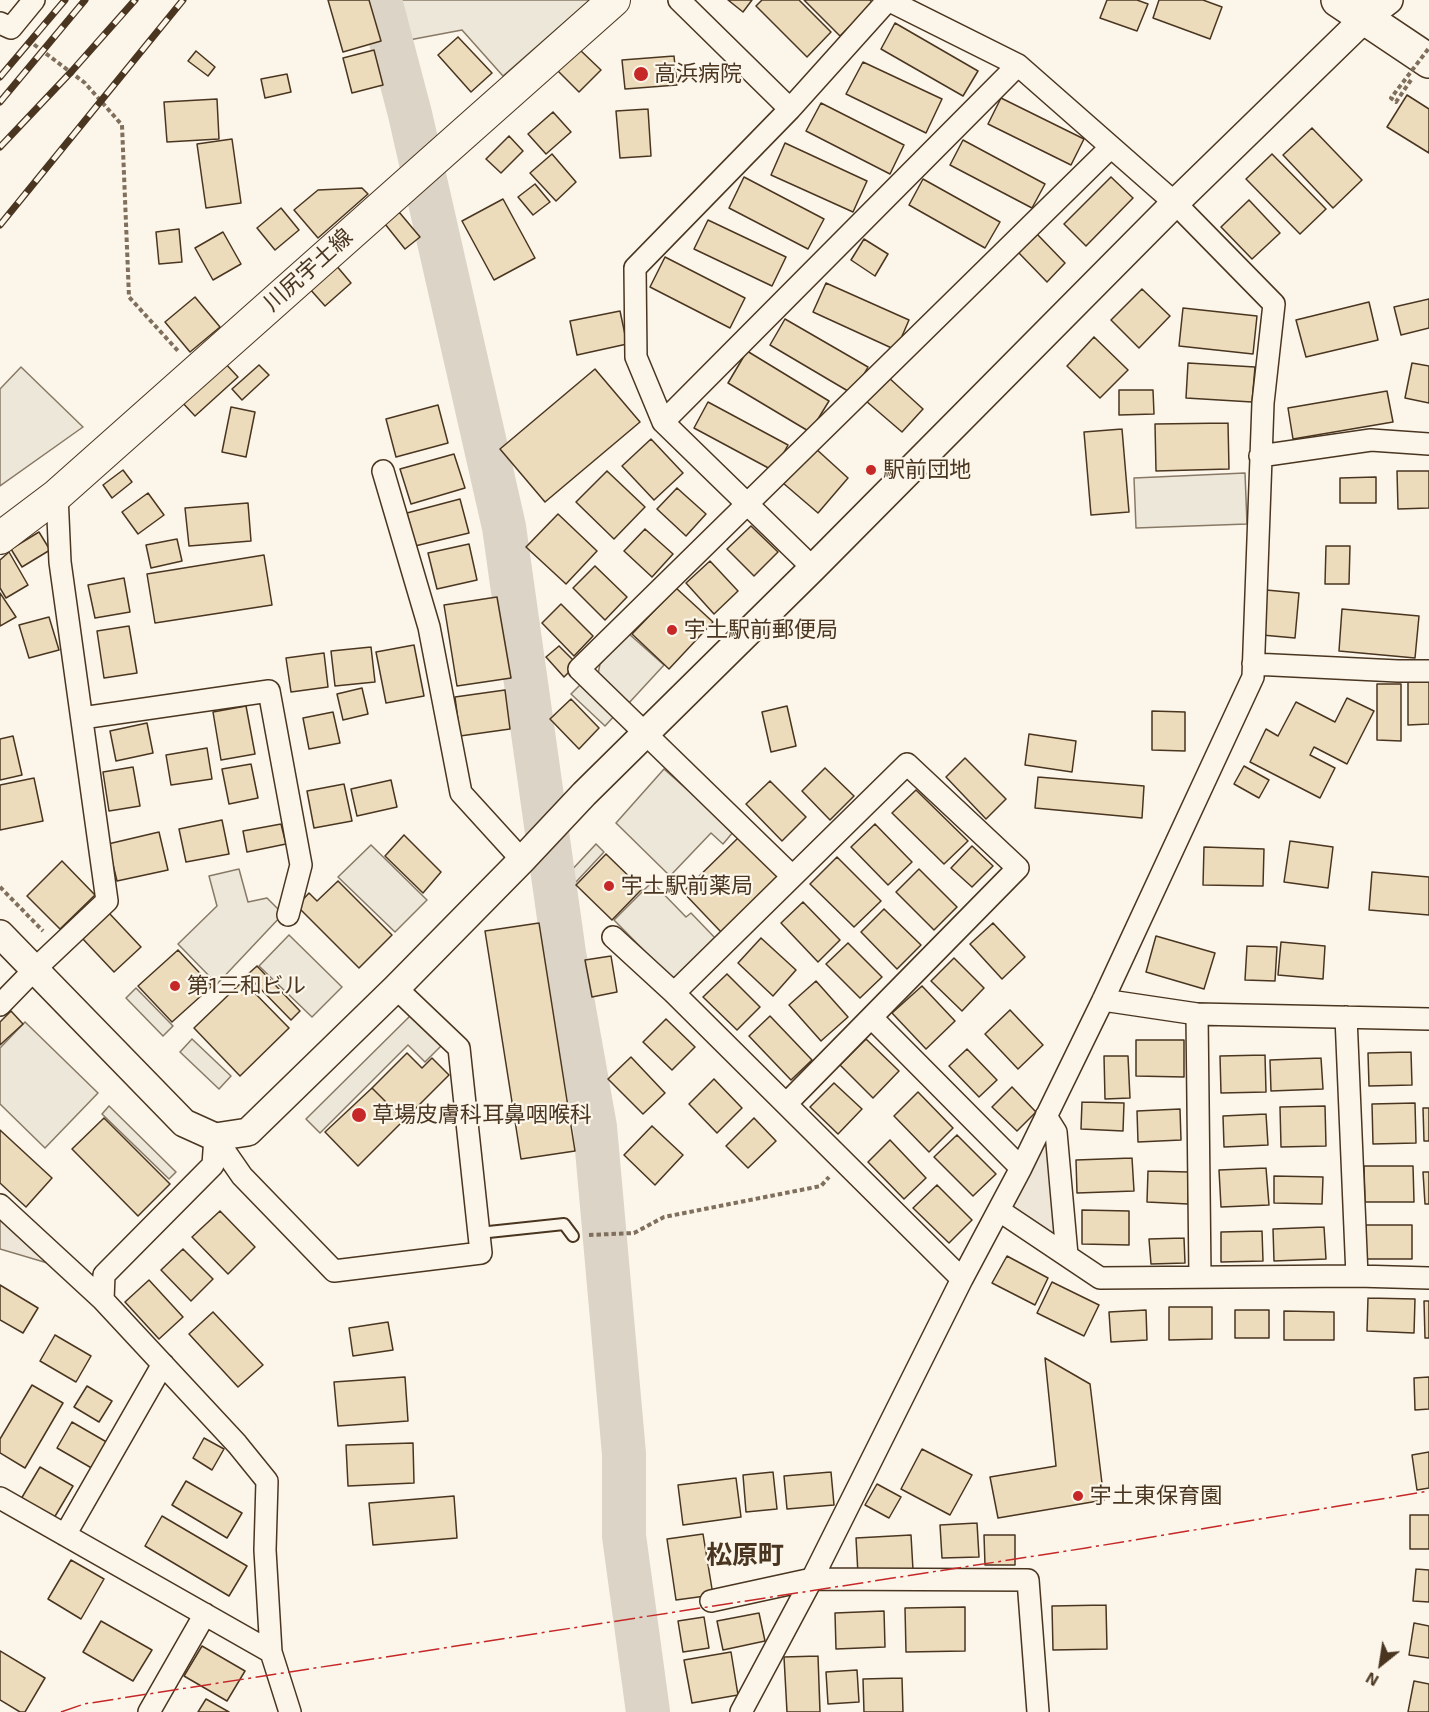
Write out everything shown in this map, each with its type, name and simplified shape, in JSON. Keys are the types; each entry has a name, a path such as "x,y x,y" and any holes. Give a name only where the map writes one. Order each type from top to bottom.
{"highway":[{"path":"1364,6 1420,70"}],"main road":[{"name":"川尻宇土線","path":"0,538 57,495 614,0"}],"street":[{"path":"6,26 34,0"},
{"path":"679,0 790,109"},
{"path":"741,1712 812,1579 963,1279 1000,1211 1103,1000 1253,677 1260,456 1263,403 1274,304 1174,203 1018,64 888,0 790,109 635,268 636,357 663,422 813,568"},
{"path":"215,1137 248,1132 396,987 1174,203 1364,6"},
{"path":"663,422 1018,64"},
{"path":"792,876 579,669 1111,147"},
{"path":"1260,456 1371,440 1429,444"},
{"path":"383,471 429,627 461,793 522,860"},
{"path":"0,1005 107,901 60,562 57,495"},
{"path":"1253,664 1429,671"},
{"path":"82,718 269,691 301,865 288,915"},
{"path":"674,993 907,764 1018,868 786,1104"},
{"path":"0,934 184,1123 215,1137 242,1176 334,1271 481,1253 459,1047 396,987"},
{"path":"613,937 674,993 963,1279"},
{"path":"1103,1000 1197,1014 1429,1018"},
{"path":"1197,1014 1200,1277"},
{"path":"1346,1017 1357,1276"},
{"path":"872,1018 1021,1168"},
{"path":"1046,1116 1056,1132 1066,1256"},
{"path":"103,1300 104,1275 213,1165 215,1137"},
{"path":"0,1205 103,1300 237,1444 267,1481 265,1550 271,1652 290,1712"},
{"path":"1000,1211 1100,1278 1357,1276 1429,1278"},
{"path":"64,1534 163,1364"},
{"path":"0,1498 271,1652"},
{"path":"711,1601 812,1579 1028,1580 1038,1712"},
{"path":"149,1712 205,1614"}],"lane":[{"path":"479,1233 564,1224 573,1236"}],"path":[{"path":"6,26 85,83 122,125 129,297 196,370"},
{"path":"1420,70 1396,102 1391,98 1429,48"},
{"path":"0,887 59,947"},
{"path":"573,1236 634,1233 664,1217 821,1186 843,1161"}],"shaded area":[{"path":"401,0 590,0 503,76 462,30 409,40"},
{"path":"21,367 83,427 0,486 0,389"},
{"path":"1245,473 1247,524 1136,528 1134,478"},
{"path":"628,633 664,665 628,704 598,674 600,664"},
{"path":"584,681 617,713 605,726 571,694"},
{"path":"664,769 734,831 723,844 711,833 670,876 616,823"},
{"path":"596,844 604,852 576,882 568,874"},
{"path":"371,845 427,900 395,932 338,877"},
{"path":"239,869 248,902 267,898 283,914 217,984 178,944 217,906 209,876"},
{"path":"652,882 686,917 691,913 718,941 676,983 614,920"},
{"path":"289,935 342,987 312,1017 259,966"},
{"path":"136,988 173,1026 163,1036 126,998"},
{"path":"410,1016 441,1046 425,1062 408,1045 320,1133 306,1119"},
{"path":"25,1022 98,1093 45,1148 0,1104 0,1048"},
{"path":"192,1039 231,1076 219,1089 180,1052"},
{"path":"109,1106 176,1172 169,1179 102,1114"},
{"path":"1046,1116 1067,1255 1000,1211"},
{"path":"0,1205 71,1270 0,1249"}],"building":[{"path":"328,0 369,0 381,41 343,52"},
{"path":"728,0 752,0 743,12"},
{"path":"762,0 799,0 831,32 807,57 756,6"},
{"path":"804,0 870,0 873,3 840,36"},
{"path":"1107,0 1137,0 1148,4 1137,31 1100,18"},
{"path":"1159,0 1203,0 1222,7 1210,39 1153,18"},
{"path":"895,23 978,71 963,96 881,49"},
{"path":"458,37 492,73 471,92 438,55"},
{"path":"579,49 601,70 579,92 557,70"},
{"path":"374,50 383,85 352,93 343,58"},
{"path":"196,51 215,67 208,76 188,61"},
{"path":"674,56 677,85 625,89 622,60"},
{"path":"863,62 942,99 926,133 846,94"},
{"path":"287,74 291,92 265,98 261,79"},
{"path":"1407,95 1429,109 1429,153 1387,127"},
{"path":"1001,98 1084,139 1071,165 988,124"},
{"path":"217,99 219,139 167,142 164,102"},
{"path":"821,103 904,145 890,174 806,131"},
{"path":"648,109 651,156 620,158 616,111"},
{"path":"553,112 571,132 546,154 528,134"},
{"path":"1312,128 1362,180 1333,208 1283,155"},
{"path":"509,136 523,151 501,173 486,159"},
{"path":"232,139 241,203 206,208 197,144"},
{"path":"963,140 1045,184 1032,208 950,165"},
{"path":"785,143 867,181 853,212 771,175"},
{"path":"552,154 576,182 556,201 530,173"},
{"path":"1272,154 1326,209 1300,234 1246,179"},
{"path":"744,177 824,219 808,249 729,208"},
{"path":"1111,177 1133,198 1086,246 1064,224"},
{"path":"923,179 1000,222 985,248 909,205"},
{"path":"535,184 550,202 533,215 518,197"},
{"path":"362,188 368,194 318,238 294,210 318,190"},
{"path":"503,199 535,258 494,280 462,221"},
{"path":"1249,200 1280,233 1252,259 1221,227"},
{"path":"281,208 299,230 275,250 257,228"},
{"path":"399,212 420,237 405,249 385,224"},
{"path":"708,220 786,257 772,286 694,249"},
{"path":"179,229 182,262 159,264 156,232"},
{"path":"223,232 241,264 213,280 195,248"},
{"path":"1036,233 1065,263 1047,282 1017,251"},
{"path":"864,239 888,254 875,276 851,260"},
{"path":"665,257 745,298 730,328 650,287"},
{"path":"335,264 351,283 325,306 309,288"},
{"path":"826,283 909,320 896,350 813,312"},
{"path":"1142,289 1170,316 1139,348 1111,320"},
{"path":"195,297 220,327 190,352 165,322"},
{"path":"1429,299 1429,328 1401,335 1394,307"},
{"path":"1369,302 1378,340 1306,357 1296,320"},
{"path":"1183,308 1257,316 1253,354 1179,346"},
{"path":"620,311 627,344 577,355 570,321"},
{"path":"785,319 868,367 853,394 770,345"},
{"path":"1094,337 1128,370 1100,398 1067,366"},
{"path":"747,351 829,401 810,432 728,383"},
{"path":"223,361 238,377 195,416 180,400"},
{"path":"1188,363 1255,367 1252,402 1186,398"},
{"path":"1412,363 1429,366 1429,403 1405,398"},
{"path":"259,365 269,375 242,400 232,389"},
{"path":"595,369 640,422 545,502 500,449"},
{"path":"888,377 923,409 902,432 866,401"},
{"path":"1119,390 1153,390 1154,414 1119,415"},
{"path":"1387,391 1393,422 1293,439 1288,408"},
{"path":"708,402 788,445 774,471 694,428"},
{"path":"438,405 448,443 396,457 386,419"},
{"path":"231,407 255,412 246,457 222,452"},
{"path":"1228,423 1229,469 1156,471 1155,424"},
{"path":"1122,429 1129,512 1091,515 1084,432"},
{"path":"651,439 683,473 654,500 622,466"},
{"path":"815,448 848,478 818,513 783,483"},
{"path":"454,454 465,488 411,504 400,469"},
{"path":"123,470 132,482 112,498 103,485"},
{"path":"607,471 645,507 614,539 576,502"},
{"path":"1397,471 1429,471 1429,508 1398,509"},
{"path":"1376,477 1376,503 1340,503 1340,478"},
{"path":"677,488 706,514 686,536 657,509"},
{"path":"148,493 164,515 138,534 122,512"},
{"path":"460,499 469,533 415,546 407,513"},
{"path":"248,503 251,541 189,546 185,508"},
{"path":"558,514 597,551 566,584 526,547"},
{"path":"751,526 778,552 754,576 727,549"},
{"path":"645,529 673,554 652,577 624,551"},
{"path":"39,532 50,550 22,567 11,549"},
{"path":"177,539 182,561 151,568 146,545"},
{"path":"469,544 477,580 437,589 428,553"},
{"path":"1326,546 1350,546 1349,584 1325,584"},
{"path":"9,552 28,585 6,598 0,588 0,560"},
{"path":"264,555 272,605 155,623 147,574"},
{"path":"710,561 738,591 714,614 686,583"},
{"path":"595,566 627,597 605,620 573,588"},
{"path":"124,578 130,612 95,618 88,585"},
{"path":"676,588 713,622 669,669 632,634"},
{"path":"1266,590 1299,593 1295,638 1262,635"},
{"path":"0,593 16,617 0,626"},
{"path":"497,597 511,678 457,686 444,605"},
{"path":"561,604 593,636 574,656 542,623"},
{"path":"1342,609 1419,616 1415,658 1339,651"},
{"path":"49,617 59,650 29,658 19,625"},
{"path":"129,626 137,673 104,678 97,631"},
{"path":"414,645 424,696 386,703 376,652"},
{"path":"559,646 577,664 564,677 546,657"},
{"path":"371,647 375,682 335,686 331,651"},
{"path":"324,653 328,687 291,692 286,658"},
{"path":"1429,679 1429,724 1408,725 1408,680"},
{"path":"1377,684 1401,684 1401,741 1377,740"},
{"path":"362,688 368,714 343,720 337,694"},
{"path":"505,690 510,729 460,736 455,697"},
{"path":"1347,698 1374,711 1347,764 1314,747 1310,755 1335,768 1320,798 1250,762 1266,729 1278,736 1296,702 1335,722"},
{"path":"571,699 599,728 579,749 550,719"},
{"path":"246,706 255,754 221,760 213,712"},
{"path":"787,706 796,746 771,752 762,712"},
{"path":"1152,711 1185,712 1185,751 1152,750"},
{"path":"333,712 340,743 309,749 303,718"},
{"path":"147,723 153,753 116,761 110,731"},
{"path":"1029,734 1076,741 1072,772 1025,765"},
{"path":"13,736 22,775 0,780 0,739"},
{"path":"207,748 212,779 171,785 166,755"},
{"path":"965,758 1006,799 986,819 946,777"},
{"path":"251,764 258,798 229,804 222,769"},
{"path":"1244,766 1269,780 1259,798 1234,784"},
{"path":"133,767 140,806 109,811 103,772"},
{"path":"825,768 854,796 830,820 802,791"},
{"path":"1038,777 1144,786 1142,818 1035,808"},
{"path":"34,778 43,821 0,830 0,785"},
{"path":"391,780 397,807 357,816 351,789"},
{"path":"770,781 806,817 782,841 746,804"},
{"path":"344,784 352,821 314,828 307,791"},
{"path":"916,790 968,841 944,864 892,813"},
{"path":"222,820 229,854 186,862 179,829"},
{"path":"281,824 286,844 247,852 243,831"},
{"path":"875,824 912,862 888,885 851,847"},
{"path":"159,832 168,870 117,881 108,844"},
{"path":"404,835 441,872 423,893 385,856"},
{"path":"739,837 779,878 722,933 683,892"},
{"path":"1290,841 1333,847 1328,888 1284,882"},
{"path":"972,846 993,866 972,887 951,868"},
{"path":"1204,847 1264,849 1263,886 1203,885"},
{"path":"606,854 642,889 612,920 576,885"},
{"path":"837,857 881,901 854,927 810,884"},
{"path":"62,861 95,895 60,929 27,896"},
{"path":"919,869 957,907 934,930 896,892"},
{"path":"1372,872 1429,877 1429,915 1369,910"},
{"path":"338,881 392,935 359,968 297,906 309,893 317,901"},
{"path":"803,902 840,940 818,962 781,923"},
{"path":"884,909 921,945 897,969 861,932"},
{"path":"109,913 141,947 114,972 82,938"},
{"path":"539,923 575,1151 521,1159 485,931"},
{"path":"993,923 1025,957 1002,979 970,944"},
{"path":"1156,936 1215,953 1204,989 1146,972"},
{"path":"761,938 796,970 773,996 738,963"},
{"path":"1281,942 1325,946 1323,979 1278,975"},
{"path":"848,943 882,977 860,998 826,964"},
{"path":"1247,946 1277,947 1275,981 1245,980"},
{"name":"第1三和ビル","path":"178,950 212,986 172,1022 138,986"},
{"path":"611,956 617,992 592,997 585,960"},
{"path":"954,958 984,988 962,1011 931,981"},
{"path":"257,966 300,1011 291,1020 247,975"},
{"path":"727,974 760,1007 737,1030 703,997"},
{"path":"243,981 289,1028 240,1076 194,1028"},
{"path":"816,981 848,1017 821,1041 789,1005"},
{"path":"922,986 955,1021 926,1049 892,1013"},
{"path":"1010,1010 1043,1045 1018,1069 985,1034"},
{"path":"11,1011 23,1024 0,1045 0,1022"},
{"path":"770,1016 812,1060 791,1080 749,1036"},
{"path":"666,1019 695,1047 672,1070 643,1042"},
{"path":"866,1039 899,1071 873,1098 840,1065"},
{"path":"1136,1040 1184,1040 1184,1077 1136,1076"},
{"path":"967,1049 997,1080 979,1097 949,1066"},
{"path":"1411,1052 1412,1085 1369,1086 1368,1053"},
{"path":"407,1053 422,1068 432,1058 449,1075 404,1120 372,1088"},
{"path":"1265,1055 1266,1092 1221,1093 1220,1056"},
{"path":"1104,1056 1128,1056 1130,1098 1105,1099"},
{"path":"631,1057 665,1093 643,1114 608,1079"},
{"path":"1321,1058 1323,1089 1271,1091 1270,1060"},
{"path":"714,1079 742,1108 717,1133 689,1104"},
{"path":"834,1083 862,1109 838,1134 810,1107"},
{"path":"1012,1087 1036,1112 1017,1131 992,1107"},
{"path":"372,1088 404,1120 358,1166 325,1132"},
{"path":"918,1092 953,1128 929,1152 894,1116"},
{"path":"1082,1102 1124,1103 1123,1131 1081,1129"},
{"path":"1415,1103 1416,1143 1373,1144 1372,1104"},
{"path":"1325,1106 1326,1146 1281,1147 1280,1107"},
{"path":"1423,1108 1429,1108 1429,1141 1424,1141"},
{"path":"1180,1109 1181,1140 1138,1142 1137,1111"},
{"path":"1266,1114 1268,1145 1224,1147 1223,1116"},
{"path":"104,1118 170,1184 138,1216 72,1149"},
{"path":"754,1118 776,1141 748,1168 726,1146"},
{"path":"652,1126 683,1155 655,1185 624,1155"},
{"path":"0,1130 52,1178 26,1207 0,1183"},
{"path":"957,1135 996,1174 973,1196 934,1157"},
{"path":"890,1140 926,1178 904,1199 868,1162"},
{"path":"1132,1158 1134,1191 1077,1193 1076,1160"},
{"path":"1364,1166 1413,1166 1414,1202 1365,1202"},
{"path":"1266,1168 1269,1205 1221,1207 1219,1170"},
{"path":"1148,1171 1189,1172 1188,1204 1147,1202"},
{"path":"1423,1172 1429,1172 1429,1204 1425,1204"},
{"path":"1274,1176 1323,1177 1322,1204 1274,1203"},
{"path":"937,1185 972,1220 949,1243 913,1208"},
{"path":"1082,1210 1129,1211 1129,1245 1082,1244"},
{"path":"220,1211 255,1247 228,1274 192,1237"},
{"path":"1366,1225 1412,1225 1412,1259 1366,1259"},
{"path":"1324,1227 1326,1259 1274,1261 1273,1229"},
{"path":"1262,1231 1263,1261 1221,1262 1221,1232"},
{"path":"1184,1238 1185,1263 1151,1264 1149,1239"},
{"path":"183,1249 213,1279 191,1301 161,1270"},
{"path":"1007,1256 1048,1278 1035,1305 992,1283"},
{"path":"149,1280 183,1317 159,1339 125,1302"},
{"path":"1052,1282 1099,1305 1084,1336 1037,1313"},
{"path":"0,1285 38,1308 23,1333 0,1320"},
{"path":"1368,1298 1415,1299 1414,1333 1367,1331"},
{"path":"1424,1301 1429,1301 1429,1338 1425,1338"},
{"path":"1169,1307 1212,1307 1212,1339 1169,1340"},
{"path":"1146,1310 1147,1340 1111,1342 1109,1312"},
{"path":"1235,1310 1269,1310 1269,1338 1235,1338"},
{"path":"1284,1311 1334,1312 1334,1340 1284,1340"},
{"path":"213,1312 263,1365 238,1387 189,1334"},
{"path":"388,1322 393,1350 353,1356 349,1328"},
{"path":"55,1335 91,1356 76,1382 40,1361"},
{"path":"1045,1358 1090,1384 1104,1500 998,1518 990,1477 1056,1466"},
{"path":"405,1377 408,1421 338,1426 334,1382"},
{"path":"1429,1377 1429,1409 1415,1410 1414,1378"},
{"path":"32,1385 63,1403 25,1468 0,1453 0,1439"},
{"path":"87,1386 112,1401 99,1422 74,1407"},
{"path":"72,1422 110,1444 95,1470 57,1448"},
{"path":"204,1438 224,1449 212,1470 193,1458"},
{"path":"413,1443 414,1483 348,1486 346,1445"},
{"path":"922,1449 972,1475 950,1515 901,1489"},
{"path":"1429,1452 1429,1488 1417,1490 1412,1455"},
{"path":"40,1467 73,1486 54,1518 21,1499"},
{"path":"773,1472 777,1509 746,1512 743,1475"},
{"path":"831,1472 834,1505 787,1509 784,1476"},
{"path":"736,1478 741,1517 683,1525 678,1485"},
{"path":"186,1481 242,1513 227,1538 172,1505"},
{"path":"877,1484 901,1497 889,1518 865,1505"},
{"path":"454,1496 457,1538 373,1545 369,1503"},
{"path":"1410,1515 1429,1515 1429,1549 1410,1549"},
{"path":"162,1516 247,1566 229,1596 145,1546"},
{"path":"977,1523 979,1557 942,1558 940,1525"},
{"path":"703,1534 713,1595 676,1600 667,1539"},
{"path":"911,1535 913,1570 858,1574 856,1538"},
{"path":"984,1535 1015,1535 1015,1565 985,1565"},
{"path":"71,1560 104,1579 81,1619 48,1599"},
{"path":"1416,1569 1429,1570 1429,1602 1413,1601"},
{"path":"1106,1605 1107,1649 1053,1650 1052,1606"},
{"path":"965,1607 965,1651 906,1652 905,1608"},
{"path":"884,1611 885,1647 836,1649 835,1613"},
{"path":"759,1613 765,1641 723,1650 717,1621"},
{"path":"704,1617 709,1648 683,1652 678,1621"},
{"path":"101,1621 152,1650 133,1681 83,1652"},
{"path":"1414,1623 1429,1626 1429,1658 1409,1655"},
{"path":"202,1646 245,1671 227,1701 184,1676"},
{"path":"0,1651 45,1678 25,1712 20,1712 0,1700"},
{"path":"731,1652 738,1695 692,1703 684,1660"},
{"path":"818,1656 820,1712 787,1712 784,1657"},
{"path":"857,1670 859,1702 828,1704 826,1672"},
{"path":"902,1678 903,1712 864,1712 863,1679"},
{"path":"1414,1681 1429,1684 1429,1712 1408,1712"},
{"path":"206,1699 229,1712 198,1712"}],"waterway":[{"path":"380,0 410,114 504,527 564,953 595,1127 624,1454 624,1536 648,1712"}],"railway":[{"path":"0,77 65,0"},
{"path":"0,102 85,0"},
{"path":"0,147 135,0"},
{"path":"0,225 183,0"}],"power":[{"path":"61,1712 84,1704 1086,1548 1429,1491"}],"place":[{"name":"高浜病院","path":"641,74"},
{"name":"駅前団地","path":"871,470"},
{"name":"宇土駅前郵便局","path":"672,630"},
{"name":"宇土駅前薬局","path":"609,886"},
{"name":"第1三和ビル","path":"175,986"},
{"name":"草場皮膚科耳鼻咽喉科","path":"359,1115"},
{"name":"宇土東保育園","path":"1078,1496"}],"district":[{"name":"松原町","path":"745,1555"}]}
